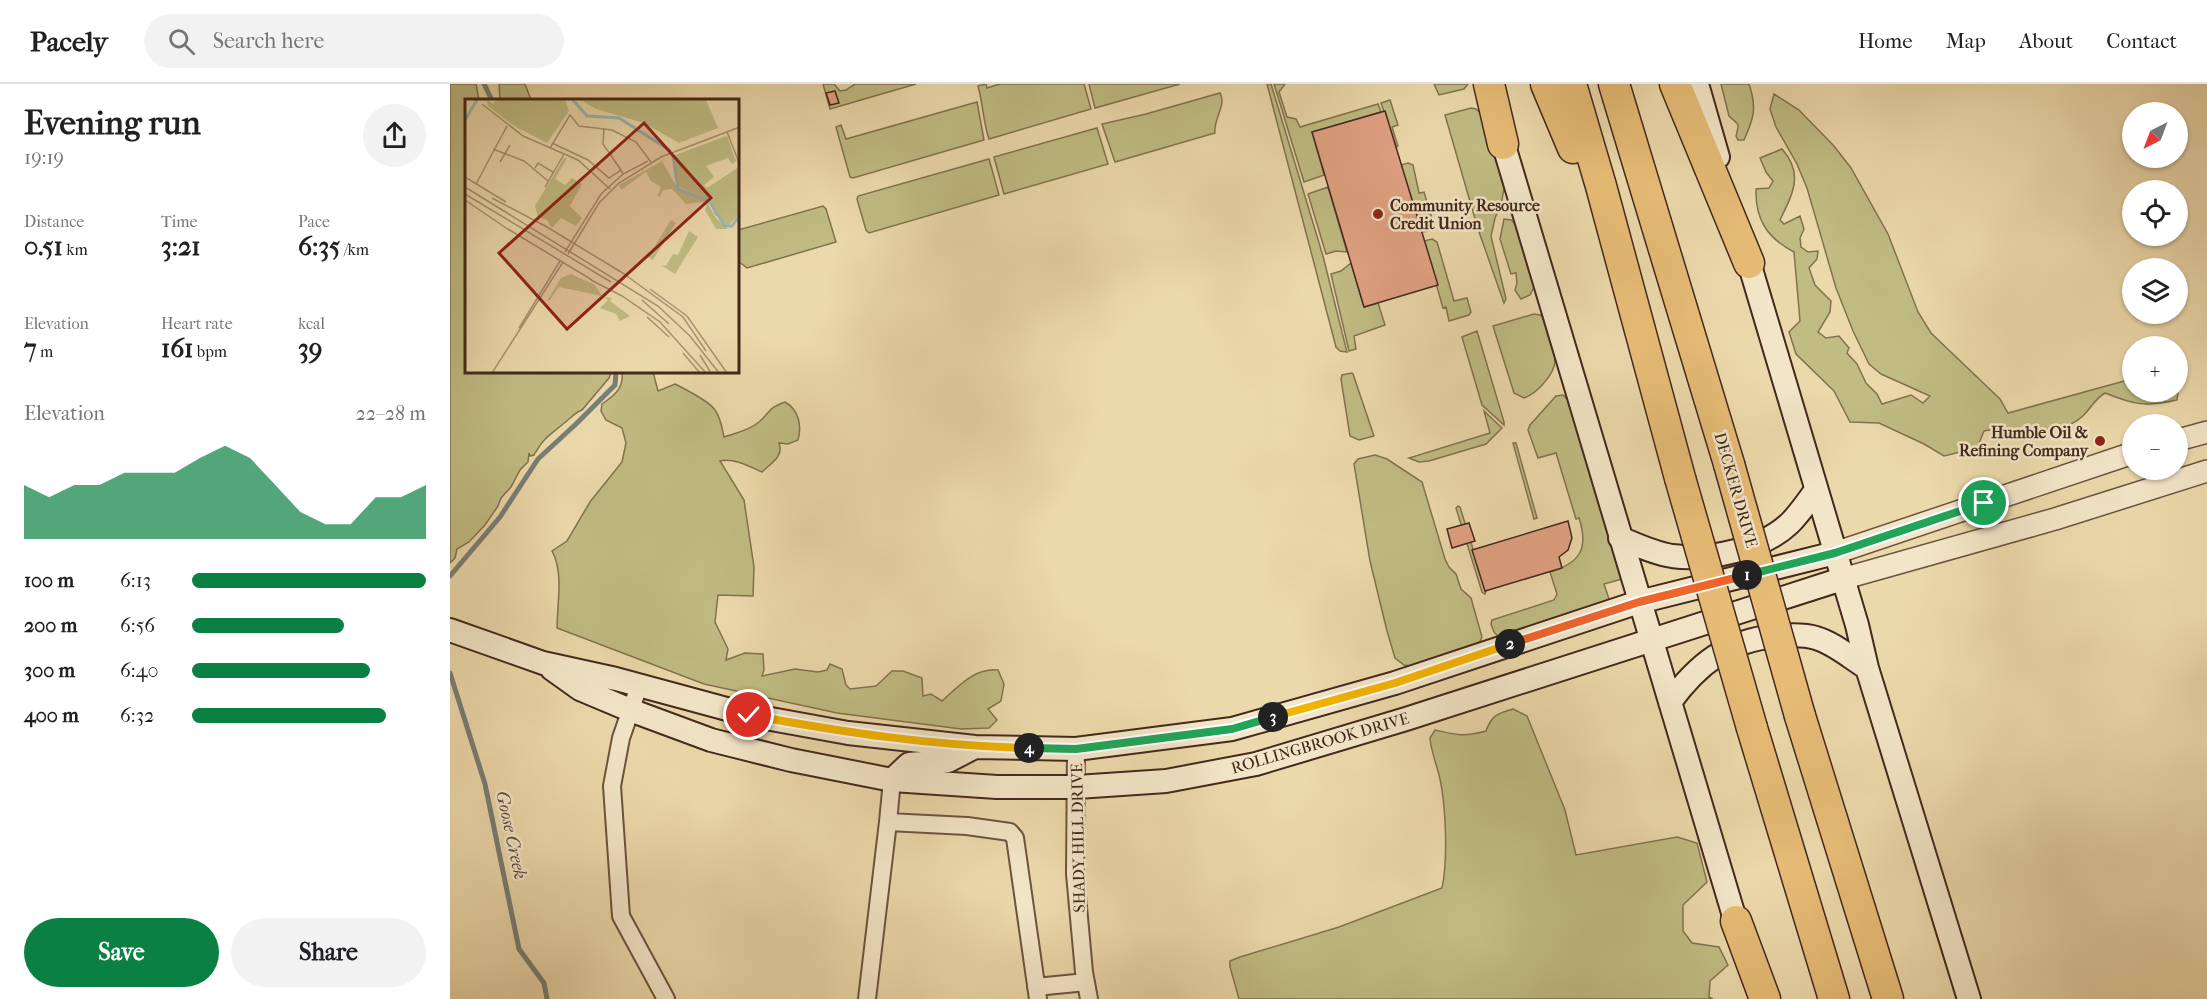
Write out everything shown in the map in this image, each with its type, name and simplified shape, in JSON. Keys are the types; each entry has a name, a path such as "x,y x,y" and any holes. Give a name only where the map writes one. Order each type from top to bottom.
{"highway":[{"path":"1488,84 1503,144"},
{"path":"1546,84 1569,143 1601,186"},
{"path":"1571,84 1680,478 1752,728 1834,999"},
{"name":"DECKER DRIVE","path":"1614,84 1729,464 1800,716 1888,999"},
{"path":"1675,84 1749,263"},
{"path":"1736,921 1765,999"}],"main road":[{"path":"1696,84 1857,624 1867,669 1969,999"},
{"path":"1503,144 1758,999"},
{"path":"1620,538 1648,550 1692,557 1743,549 1766,539 1790,523 1816,490"},
{"path":"450,630 543,663 749,715 826,729 975,747 1076,749 1232,729 1395,683 1639,602 1835,553"},
{"name":"ROLLINGBROOK DRIVE","path":"543,663 580,689 630,710 711,740 791,760 892,780 997,787 1077,787 1166,781 1256,764 1406,719 1842,579"},
{"path":"1670,702 1687,679 1708,660 1733,646 1760,638 1788,635 1816,638 1867,669"},
{"path":"892,780 909,764 948,761 975,747"}],"street":[{"path":"2188,437 2207,432"},
{"path":"1835,553 2122,457"},
{"path":"1842,579 2055,519 2207,471"},
{"path":"639,686 621,738 612,786 621,916 666,999"},
{"name":"SHADY HILL DRIVE","path":"1076,749 1075,874 1088,991"},
{"path":"867,999 892,780"},
{"path":"888,822 967,826 1010,832 1015,837 1037,993 1088,991"}],"shaded area":[{"path":"450,84 476,84 479,99 465,99 465,374 611,374 582,410 547,437 534,455 530,456 529,453 528,462 520,470 485,525 469,542 457,549 455,558 450,563"},
{"path":"499,84 525,84 531,99 500,99"},
{"path":"823,84 834,84 840,91 855,84 916,84 830,109"},
{"path":"986,84 987,88 1000,84 1084,84 1091,109 989,139 978,86"},
{"path":"1089,84 1180,84 1095,108"},
{"path":"1267,84 1271,84 1323,256 1347,352 1340,351 1336,347"},
{"path":"1274,84 1285,84 1279,92 1287,117 1296,119 1300,127 1378,104 1381,112 1312,132 1324,175 1304,182"},
{"path":"1434,84 1468,84 1464,89 1439,95"},
{"path":"1721,84 1749,84 1753,99 1753,112 1744,140 1738,140 1736,136 1738,124 1729,116"},
{"path":"1220,93 1222,102 1215,133 1115,162 1102,124"},
{"path":"1774,94 1799,110 1834,146 1851,168 1888,234 1918,312 1931,333 2000,399 2008,413 2122,382 2122,399 2105,393 2077,421 2049,430 2014,433 1987,430 1984,431 1977,448 1944,456 1879,423 1850,422 1834,391 1796,354 1789,332 1800,321 1794,252 1770,234 1758,210 1756,189 1769,188 1773,181 1760,158 1782,149 1793,167 1794,184 1780,220 1784,224 1800,216 1804,229 1800,238 1801,247 1808,252 1818,251 1817,259 1809,268 1815,285 1831,301 1830,312 1818,332 1826,338 1839,336 1849,348 1847,353 1857,364 1866,383 1877,394 1882,404 1911,395 1923,403 1930,396 1881,374 1869,364 1836,288 1807,188 1797,164 1776,127 1770,109"},
{"path":"1390,100 1398,125 1392,127 1398,146 1396,147 1381,103"},
{"path":"977,102 984,140 850,177 836,127 841,125 846,139"},
{"path":"1471,108 1484,116 1505,183 1491,236 1506,299 1504,303 1478,229 1445,115"},
{"path":"1097,128 1108,164 1004,194 994,157"},
{"path":"989,159 999,195 869,233 866,230 858,196"},
{"path":"1408,163 1413,165 1419,193 1424,192 1434,225 1429,231 1422,232 1401,165"},
{"path":"1328,187 1347,252 1336,251 1326,254 1308,194"},
{"path":"823,206 826,209 836,242 747,268 740,263 740,229"},
{"path":"1504,219 1511,220 1518,226 1535,285 1530,295 1521,299 1515,290 1516,273 1511,274 1500,239"},
{"path":"1432,239 1437,242 1454,301 1467,298 1471,312 1469,315 1449,321 1446,307 1443,308 1424,241"},
{"path":"1351,263 1364,307 1378,303 1385,325 1354,336 1356,349 1349,351 1331,274 1341,271"},
{"path":"1534,314 1545,319 1555,360 1550,376 1534,392 1524,398 1514,393 1493,326"},
{"path":"1477,331 1504,425 1482,405 1462,337"},
{"path":"1352,373 1374,436 1359,440 1350,436 1341,379 1342,375"},
{"path":"622,374 654,374 658,391 675,384 702,399 717,413 724,437 751,427 772,408 785,402 794,409 798,419 800,429 798,440 788,444 779,443 778,456 762,472 736,462 720,461 744,500 754,567 753,596 718,595 715,622 728,649 726,660 745,653 763,654 762,676 795,669 818,672 827,670 830,664 842,669 846,685 850,689 876,686 892,671 903,671 922,678 923,696 931,694 942,701 974,675 989,670 998,670 1004,684 1001,701 988,709 997,720 989,728 961,729 837,713 704,684 557,628 559,578 552,551 567,541 590,502 622,462 626,443 622,428 606,420 601,411 602,404 620,387"},
{"path":"1563,395 1570,402 1622,579 1604,584 1609,599 1606,601 1501,637 1494,632 1492,620 1554,600 1557,594 1550,572 1569,564 1580,553 1582,546 1583,538 1579,518 1576,519 1556,453 1538,458 1528,430 1556,396"},
{"path":"2132,402 2166,402 2156,404"},
{"path":"1484,411 1502,428 1486,444 1429,461 1419,462 1409,458 1490,433"},
{"path":"1513,443 1516,443 1537,518 1534,519"},
{"path":"1375,455 1387,459 1422,482 1445,559 1456,574 1461,589 1471,598 1482,637 1479,644 1411,666 1404,665 1395,658 1370,561 1354,464 1358,459"},
{"path":"1458,506 1486,591 1485,594 1482,592 1456,508"},
{"path":"1513,709 1527,716 1565,810 1576,855 1677,837 1697,843 1707,882 1683,905 1683,931 1692,943 1719,947 1728,965 1710,981 1709,997 1713,999 1239,999 1230,961 1339,927 1442,888 1446,849 1445,818 1440,779 1430,738 1435,730 1460,735 1486,731 1496,716"}],"building":[{"path":"835,91 839,103 830,105 826,93"},
{"path":"1385,111 1438,285 1364,307 1312,132"},
{"path":"1568,521 1572,538 1568,550 1559,557 1562,568 1485,591 1472,550"},
{"path":"1469,523 1475,541 1452,548 1447,529"}],"waterway":[{"name":"Goose Creek","path":"484,84 492,99"},
{"name":"Goose Creek","path":"450,576 500,517 538,459 615,385 616,374"},
{"name":"Goose Creek","path":"450,673 485,784 519,949 544,983 547,999"}],"place":[{"name":"Community Resource Credit Union","path":"1378,214"},
{"name":"Humble Oil & Refining Company","path":"2100,441"}],"route":[{"path":"749,715 848,733 975,747 1076,749 1232,729 1395,683 1639,602 1835,553 1984,503"}]}
